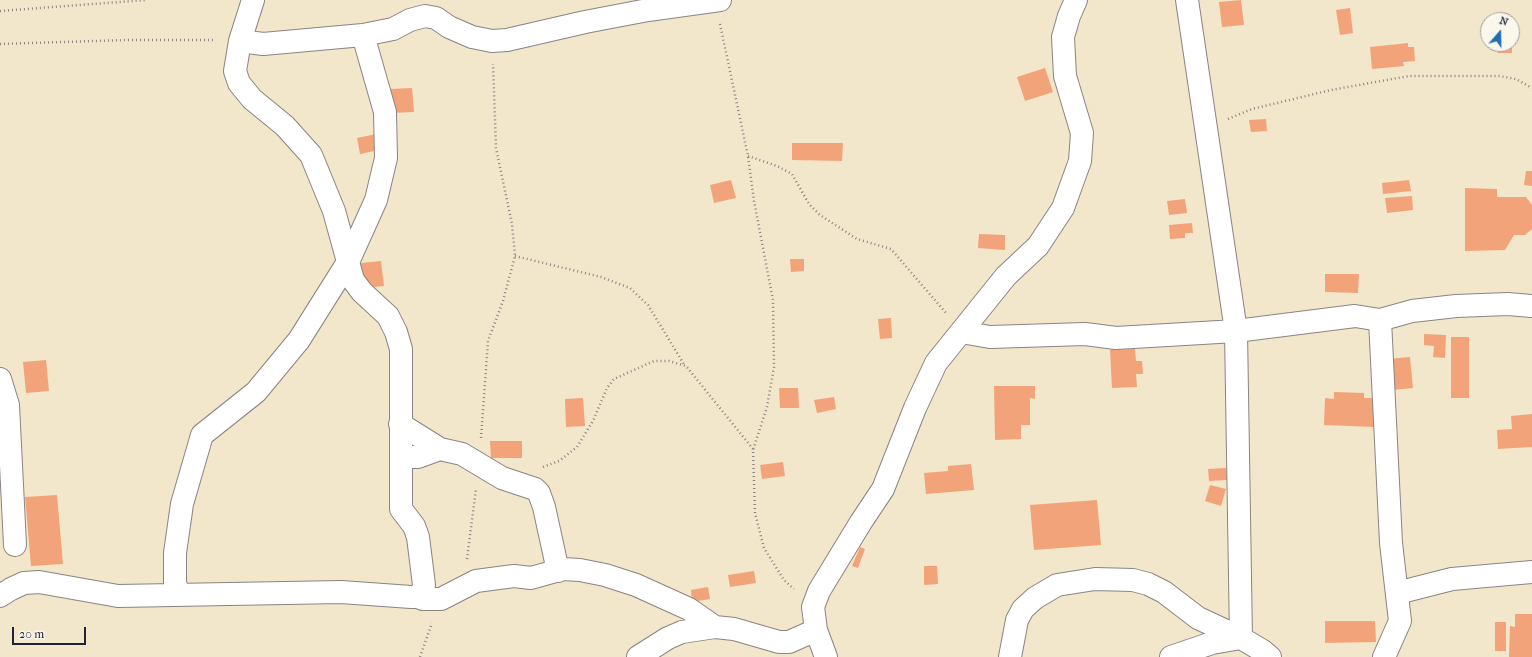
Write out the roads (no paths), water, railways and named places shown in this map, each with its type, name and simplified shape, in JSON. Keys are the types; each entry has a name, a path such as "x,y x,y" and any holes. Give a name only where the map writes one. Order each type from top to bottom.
{"street":[{"path":"253,0 240,41 235,71 239,83 252,99 284,126 310,155 334,211 354,280 362,292 388,316 396,332 401,349 401,509 414,526 418,537 424,585 421,594 418,597"},
{"path":"240,41 263,44 363,35 393,29 410,20 426,16 436,18 472,37 492,41 507,40 585,22 647,5 720,0"},
{"path":"826,657 816,630 813,607 819,591 883,489 915,408 936,363 1006,276 1038,246 1063,208 1080,161 1082,133 1065,76 1064,37 1068,16 1076,0"},
{"path":"1187,0 1236,331 1241,638"},
{"path":"178,595 175,582 175,553 182,504 202,435 256,392 299,340 348,262 376,200 386,158 385,112 363,35"},
{"path":"961,332 990,337 1079,334 1116,338 1236,331 1355,316 1380,320 1412,311 1456,306 1508,304 1532,306"},
{"path":"1380,320 1391,543 1400,621 1384,657"},
{"path":"0,379 8,405 15,545"},
{"path":"400,424 440,449 462,454 502,478 530,486 539,493 544,507 558,571"},
{"path":"401,458 418,457 440,449"},
{"path":"0,596 24,583 39,582 118,596 342,592 441,599 476,582 514,576 531,578 563,569 580,570 605,575 636,585 689,609 715,627"},
{"path":"1397,593 1452,579 1532,572"},
{"path":"1010,657 1017,620 1023,609 1035,598 1057,585 1095,579 1133,580 1148,584 1164,592 1198,618 1241,638 1270,657"},
{"path":"638,657 668,638 682,632 715,627 734,629 779,642 789,642 816,630"},
{"path":"1170,657 1212,643 1241,638"}]}
